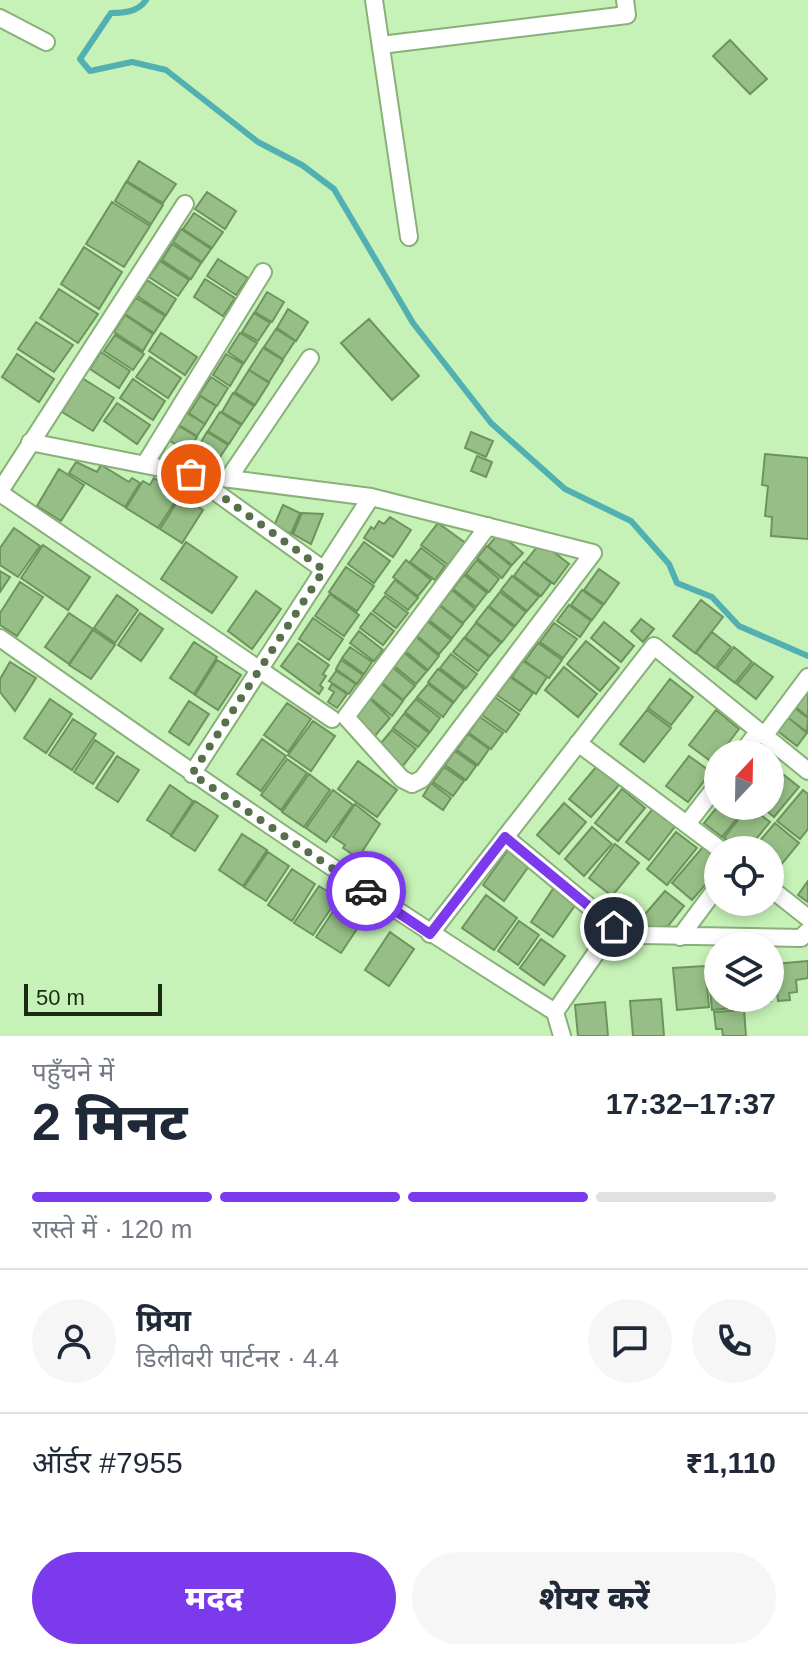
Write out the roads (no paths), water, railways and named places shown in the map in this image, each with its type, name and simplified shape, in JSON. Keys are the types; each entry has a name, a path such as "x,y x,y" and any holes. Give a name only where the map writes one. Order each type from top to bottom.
{"street":[{"path":"374,0 409,237"},
{"path":"381,45 627,15 625,0"},
{"path":"0,18 46,42"},
{"path":"185,204 0,492 332,719"},
{"path":"145,464 263,272"},
{"path":"228,479 310,358"},
{"path":"30,442 191,474 371,497 488,526 593,553 422,779 412,784 402,779 346,717 488,526"},
{"path":"191,474 324,570"},
{"path":"192,774 371,497"},
{"path":"0,638 192,774 430,934 555,1012 562,1036"},
{"path":"430,934 654,646 808,771"},
{"path":"755,740 808,677"},
{"path":"578,743 704,837"},
{"path":"687,824 704,802"},
{"path":"505,837 614,927 641,935 680,937 801,938 808,931"},
{"path":"784,899 808,918"},
{"path":"680,937 704,905"},
{"path":"555,1012 614,927"}],"waterway":[{"path":"146,0 135,9 111,13 80,59 90,71 132,62 166,70 258,142 302,165 334,189 413,323 491,423 565,489 631,521 669,564 677,583 712,597 739,626 808,656"}]}
